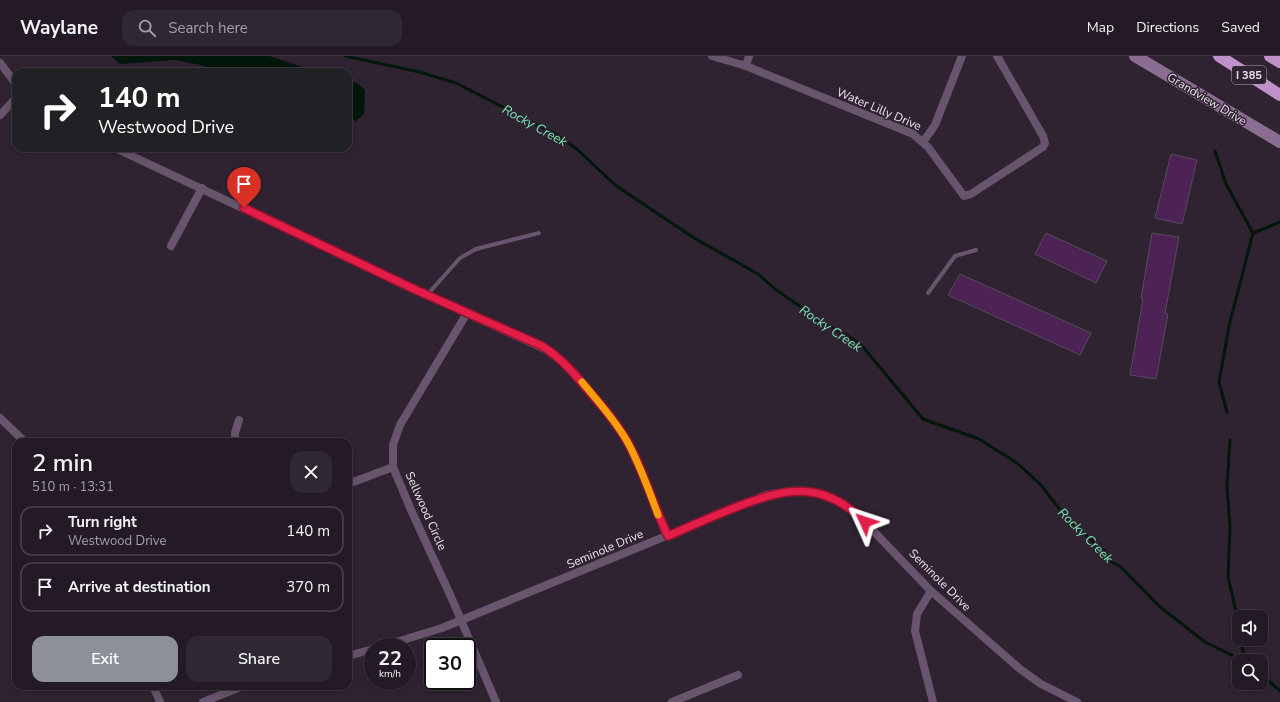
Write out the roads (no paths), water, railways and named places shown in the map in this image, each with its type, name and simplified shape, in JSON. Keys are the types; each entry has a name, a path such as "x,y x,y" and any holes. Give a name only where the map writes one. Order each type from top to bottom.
{"highway":[{"path":"1214,56 1239,69"},
{"name":"I 385","path":"1219,56 1280,94"},
{"name":"I 385","path":"1270,56 1280,62"}],"street":[{"name":"Water Lilly Drive","path":"712,56 746,66 913,134 923,142 964,196 971,194 1043,147 1044,144 1043,136 997,56"},
{"path":"746,66 749,56"},
{"path":"923,142 935,125 962,56"},
{"name":"Grandview Drive","path":"1135,56 1280,142"},
{"path":"0,63 12,79"},
{"path":"0,115 12,102"},
{"path":"124,152 426,295 542,346 558,357 572,370 609,414 626,440 638,464 668,536"},
{"path":"171,246 202,188"},
{"name":"Sellwood Circle","path":"467,314 400,425 393,445 393,467 462,621 496,702"},
{"path":"0,418 21,438"},
{"path":"236,438 235,433 239,420"},
{"path":"352,482 393,467"},
{"name":"Seminole Drive","path":"414,638 462,621 766,495 790,490 815,492 837,500 857,514 931,591 1020,669 1041,684 1077,702"},
{"path":"931,591 917,614 915,631 933,702"},
{"path":"352,655 364,652"},
{"path":"672,702 738,675"},
{"path":"155,690 160,702"},
{"path":"203,702 233,690"}],"lane":[{"path":"426,295 460,258 476,249 539,233"},
{"path":"928,293 954,256 976,250"}],"waterway":[{"name":"Rocky Creek","path":"345,56 420,72 456,83 559,136 578,150 615,185 694,238 758,274 775,289 814,316 813,317 851,338 863,347 923,419 979,439 1017,463 1041,485 1068,520 1092,540 1095,545 1105,551 1112,562 1121,567 1160,607 1205,642 1232,655"},
{"path":"1215,151 1226,184 1253,233 1229,326 1219,382 1227,412"},
{"path":"1253,233 1280,222"},
{"path":"1230,440 1227,485 1230,528 1228,577 1236,610"},
{"path":"1242,646 1243,654"},
{"name":"Rocky Creek","path":"1268,680 1280,691"}]}
